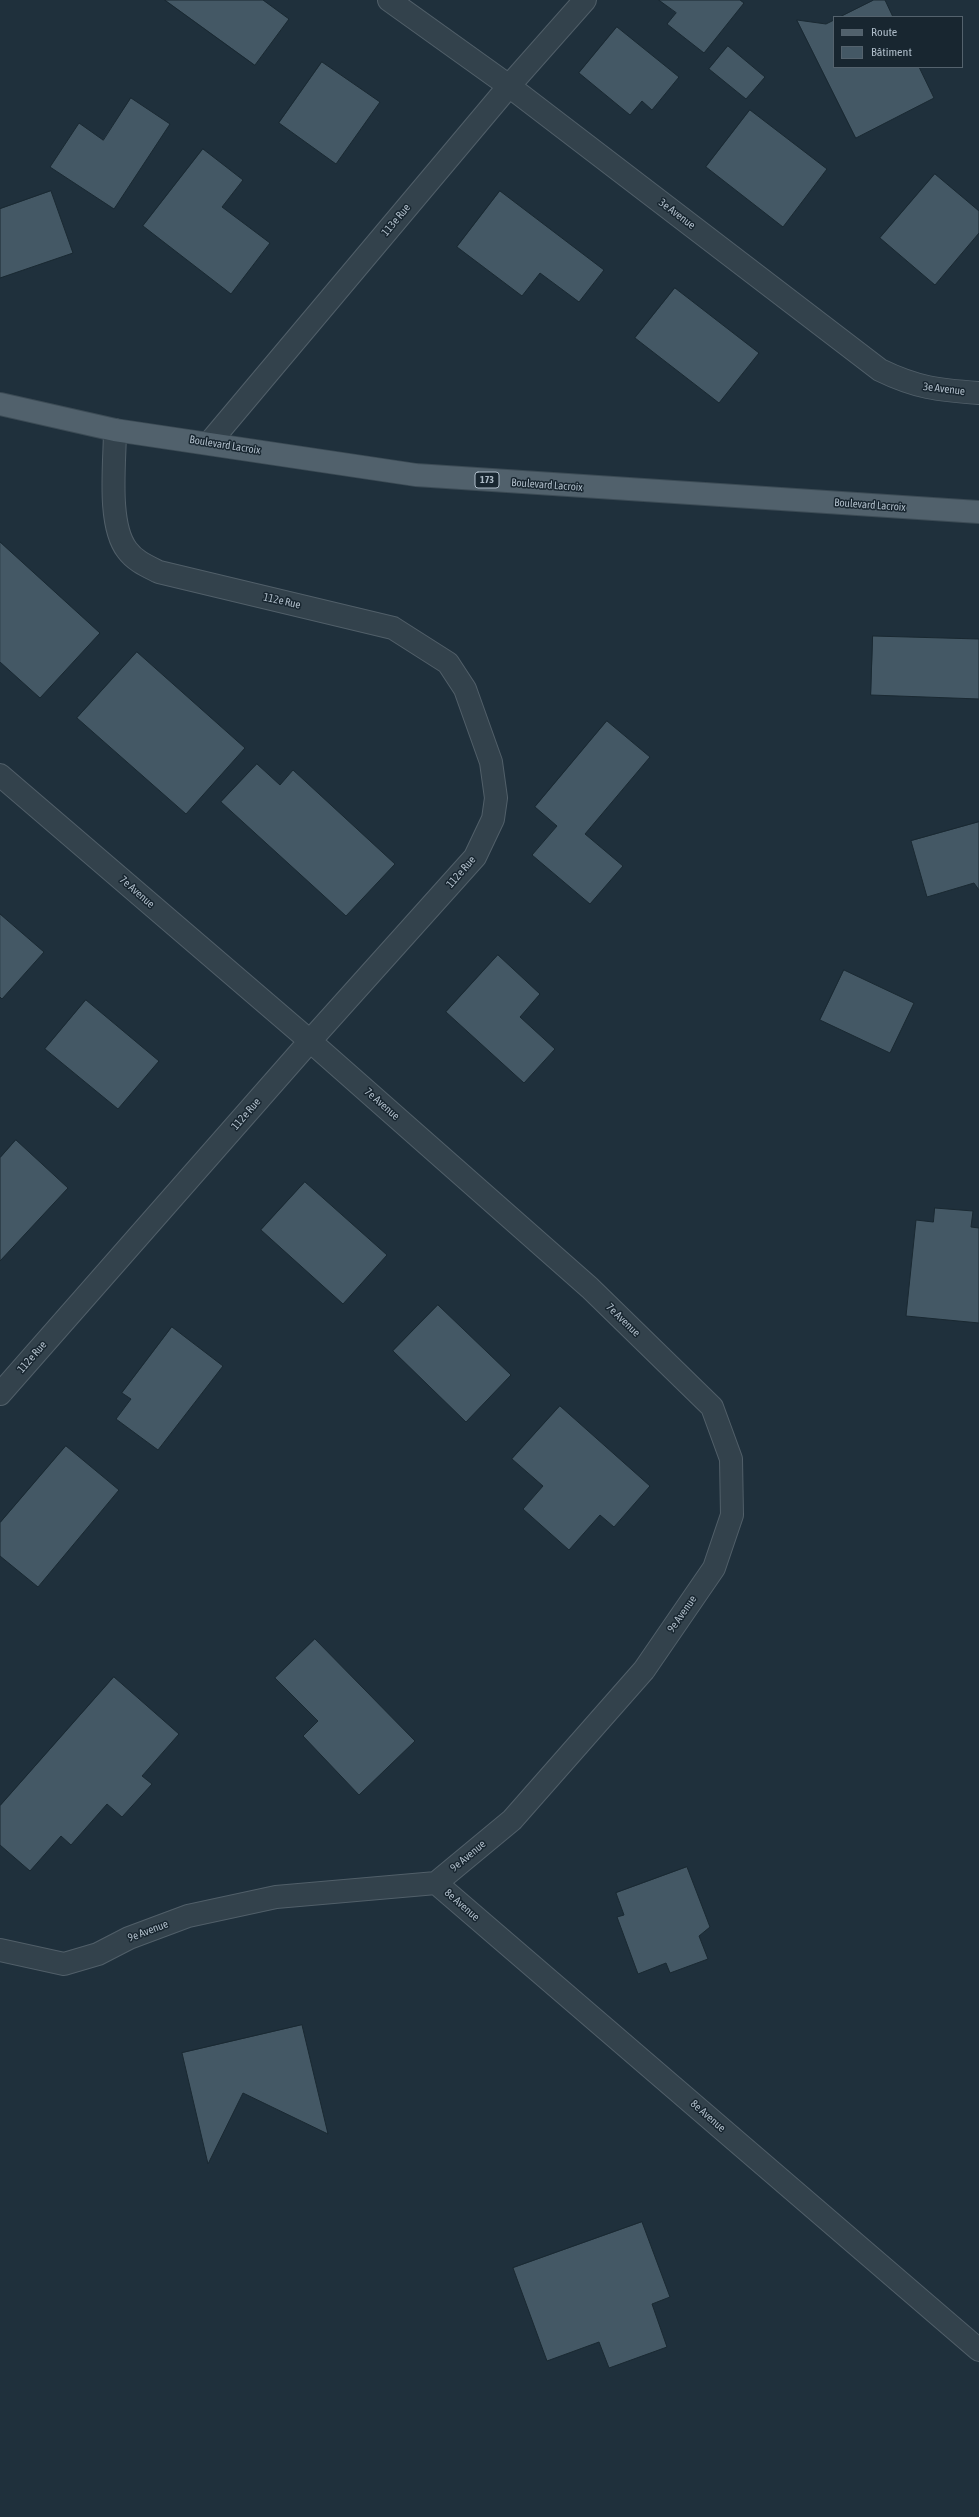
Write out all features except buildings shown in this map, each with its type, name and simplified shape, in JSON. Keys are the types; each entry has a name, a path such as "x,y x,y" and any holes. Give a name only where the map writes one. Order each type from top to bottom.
{"main road":[{"name":"Boulevard Lacroix","path":"0,404 115,430 210,442 416,475 979,512"}],"street":[{"name":"3e Avenue","path":"389,0 509,86 880,370 915,385 937,390 979,393"},
{"name":"113e Rue","path":"210,442 509,86 584,0"},
{"name":"112e Rue","path":"0,1394 310,1041 475,857 493,819 496,798 492,762 465,689 448,663 393,628 159,572 143,565 126,549 118,529 115,502 115,430"},
{"name":"7e Avenue","path":"0,775 310,1041 590,1288 712,1407 731,1459"},
{"name":"9e Avenue","path":"0,1950 64,1964 98,1954 129,1938 203,1913 276,1897 436,1883 512,1820 644,1670 714,1568 732,1515 731,1459"},
{"name":"8e Avenue","path":"436,1883 979,2350"}]}
